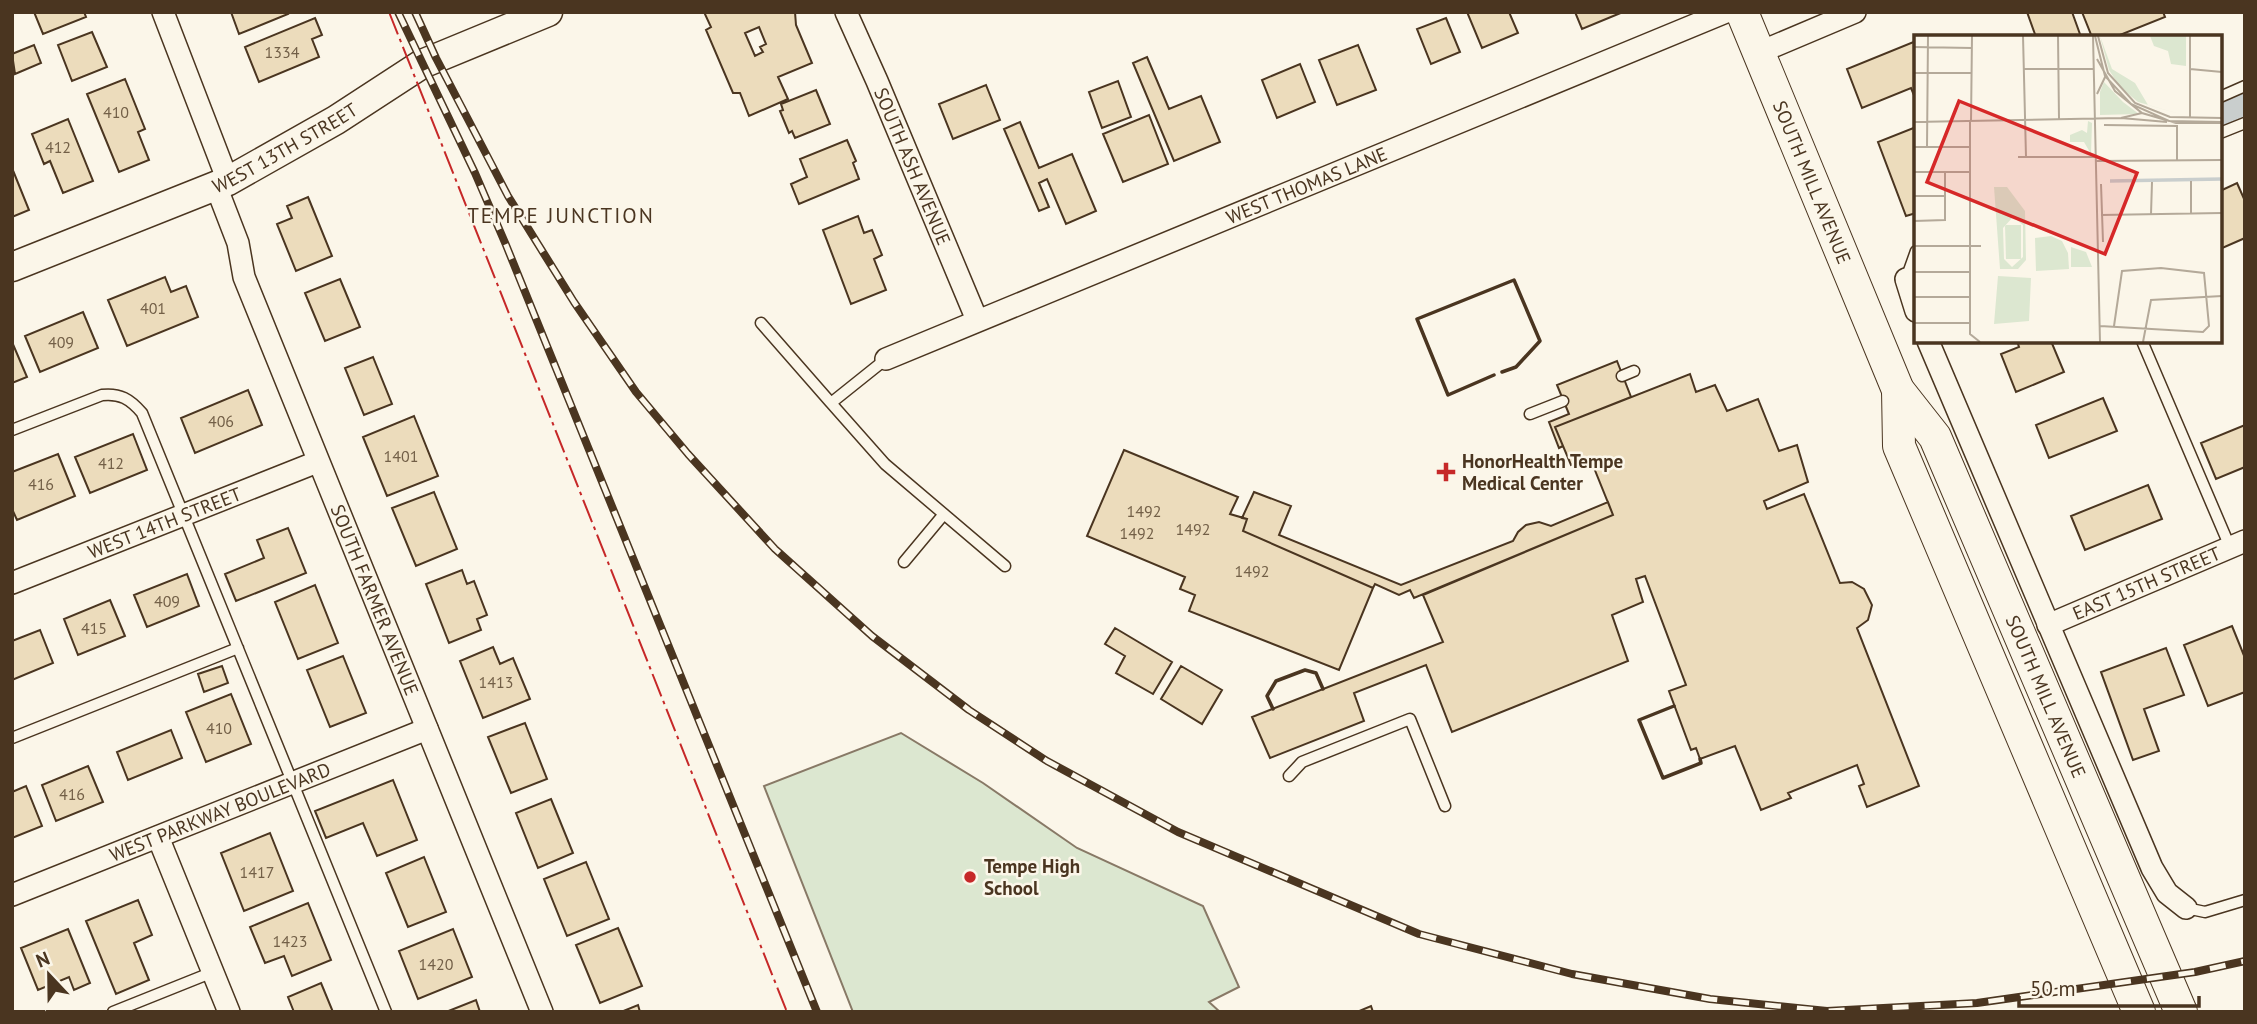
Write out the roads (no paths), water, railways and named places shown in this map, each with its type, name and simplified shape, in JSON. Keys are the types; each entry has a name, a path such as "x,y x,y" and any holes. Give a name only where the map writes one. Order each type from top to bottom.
{"main road":[{"name":"SOUTH MILL AVENUE","path":"1742,12 1898,390 1935,437 2181,1012"},
{"name":"SOUTH MILL AVENUE","path":"1898,390 1899,446 2139,1012"}],"street":[{"name":"SOUTH FARMER AVENUE","path":"163,12 222,183 244,277 542,1012"},
{"name":"WEST 13TH STREET","path":"12,267 222,183 336,120 422,65 548,12"},
{"name":"SOUTH ASH AVENUE","path":"846,12 977,320"},
{"name":"WEST THOMAS LANE","path":"886,359 1726,12"},
{"path":"1759,53 1855,12"},
{"path":"1906,279 1914,305"},
{"name":"SOUTH MILL AVENUE","path":"1929,343 2152,868 2167,893 2186,908"},
{"name":"WEST 14TH STREET","path":"12,583 317,462"},
{"name":"EAST 15TH STREET","path":"2048,625 2237,544"},
{"name":"WEST PARKWAY BOULEVARD","path":"12,895 427,729"},
{"path":"158,837 229,1012"}],"lane":[{"path":"2222,96 2245,86"},
{"path":"2222,132 2245,123"},
{"path":"1906,279 1914,257"},
{"path":"761,323 885,464 1005,566"},
{"path":"2143,343 2237,544"},
{"path":"831,403 886,359"},
{"path":"1622,376 1634,371"},
{"path":"12,429 102,395 114,394 126,398 142,413 386,1012"},
{"path":"1530,414 1563,401"},
{"path":"904,562 944,514"},
{"path":"12,738 238,648"},
{"path":"1289,776 1302,762 1410,719 1444,806"},
{"path":"2186,908 2205,912 2245,900"},
{"path":"113,1012 213,972"}],"waterway":[{"path":"2222,114 2245,104"}],"railway":[{"path":"398,12 475,173 506,245 817,1012"},
{"path":"415,12 508,196 574,302 636,392 688,454 775,549 872,636 969,710 1047,761 1178,832 1419,934 1572,974 1710,999 1827,1011 1977,1003 2195,972 2245,961"}],"place":[{"name":"HonorHealth Tempe Medical Center","path":"1446,472"},
{"name":"Tempe High School","path":"970,877"}],"district":[{"name":"TEMPE JUNCTION","path":"561,216"}]}
